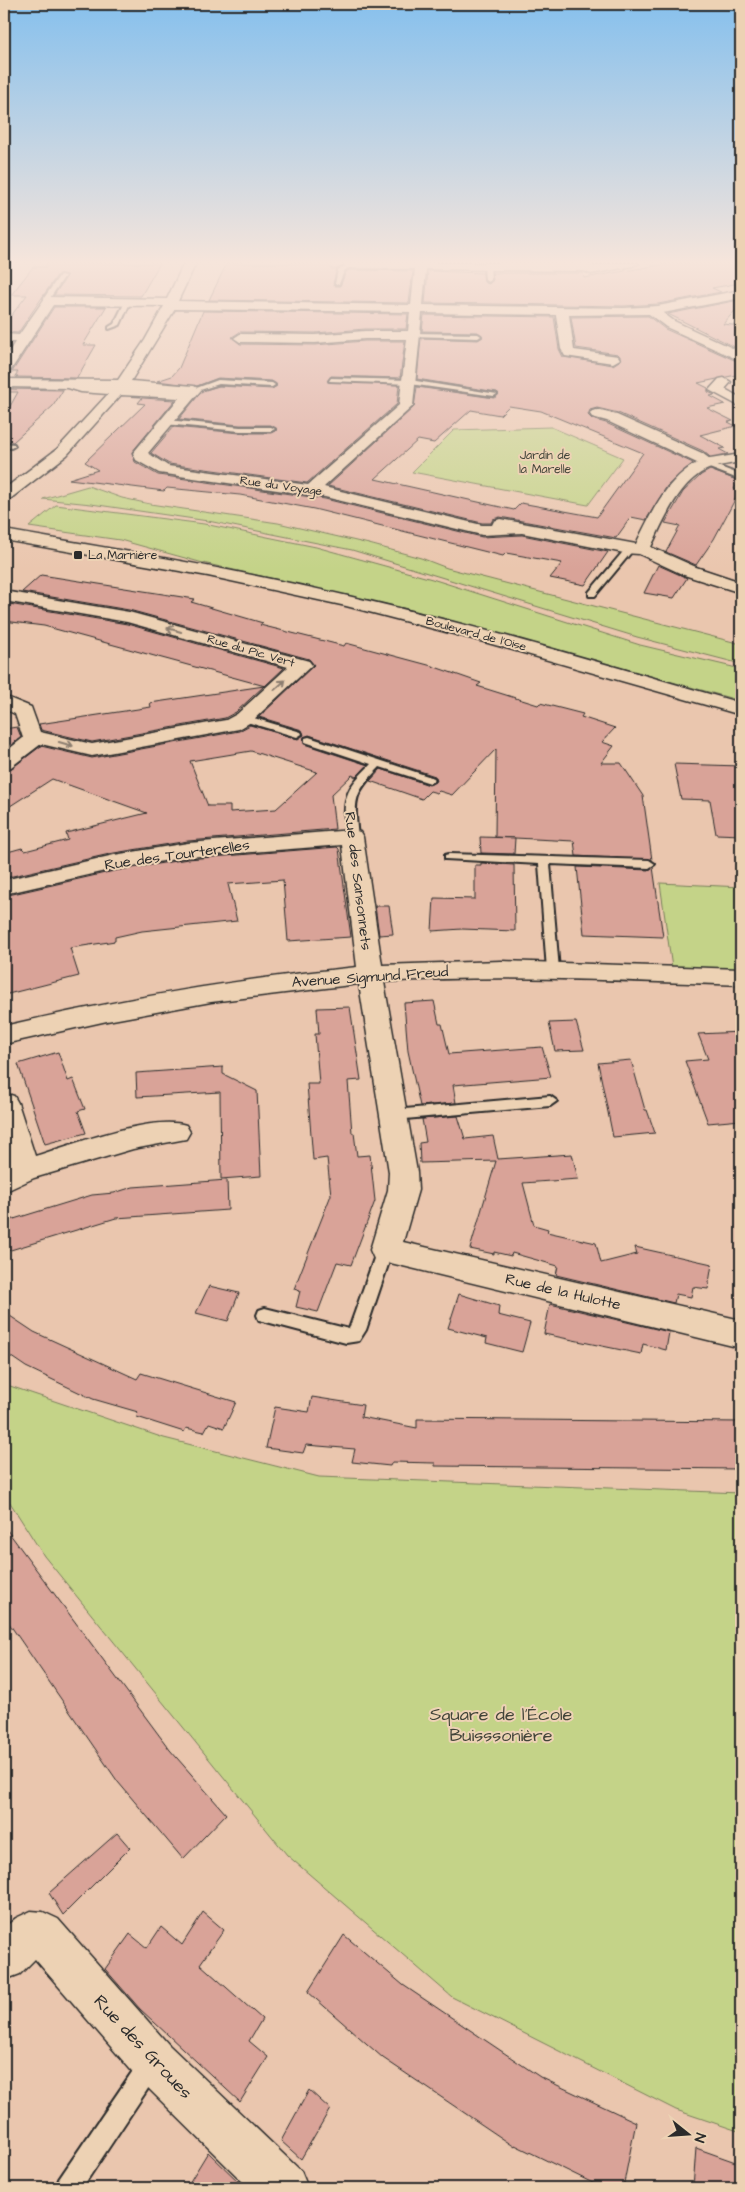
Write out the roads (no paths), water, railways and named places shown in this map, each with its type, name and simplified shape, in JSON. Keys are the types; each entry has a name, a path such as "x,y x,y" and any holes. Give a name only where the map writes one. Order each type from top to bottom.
{"street":[{"path":"4,496 60,453 121,388 135,365"},
{"path":"312,490 406,406 411,365"},
{"path":"724,382 716,390 741,403"},
{"path":"4,383 84,383 121,388 192,392"},
{"name":"Rue du Voyage","path":"192,392 140,453 141,458 164,470 312,490 488,530 519,529 636,549 690,571 741,588"},
{"path":"597,414 612,418 697,456 707,464"},
{"path":"636,549 689,473 707,464 741,458"},
{"name":"Boulevard de l'Oise","path":"4,523 28,530 103,539 208,571"},
{"name":"Boulevard de l'Oise","path":"4,535 208,571 395,612 741,708"},
{"name":"Rue du Pic Vert","path":"4,596 129,618 302,665 244,718 232,725 92,750 37,737"},
{"path":"4,702 24,710 30,733 37,737 4,763"},
{"name":"Rue des Tourterelles","path":"4,887 114,862 188,850 352,837"},
{"name":"Rue des Sansonnets","path":"352,837 370,974"},
{"name":"Avenue Sigmund Freud","path":"4,1036 176,998 370,974 474,970 553,970 741,977"},
{"path":"370,974 403,1172 403,1190 385,1250"},
{"path":"4,1103 14,1175 133,1138 176,1132"},
{"name":"Rue de la Hulotte","path":"385,1250 741,1334"},
{"name":"Rue des Groues","path":"4,1958 31,1933 43,1934 152,2061 284,2188"}],"lane":[{"path":"331,380 410,382 494,394"},
{"path":"192,392 218,382 272,385"},
{"path":"167,422 240,429 272,429"},
{"path":"707,464 741,478"},
{"path":"592,594 636,549"},
{"path":"244,718 296,734"},
{"path":"309,740 430,780"},
{"name":"Rue des Sansonnets","path":"352,837 350,794 378,763"},
{"path":"449,856 649,864"},
{"path":"544,860 553,970"},
{"path":"394,1115 550,1101"},
{"path":"265,1315 346,1336 353,1336 358,1330 385,1250"},
{"path":"68,2188 152,2061"}],"place":[{"name":"La Marnière","path":"78,555"}],"park label":[{"name":"Jardin de la Marelle","path":"545,462"},
{"name":"Square de l'École Buisssonière","path":"501,1724"}]}
